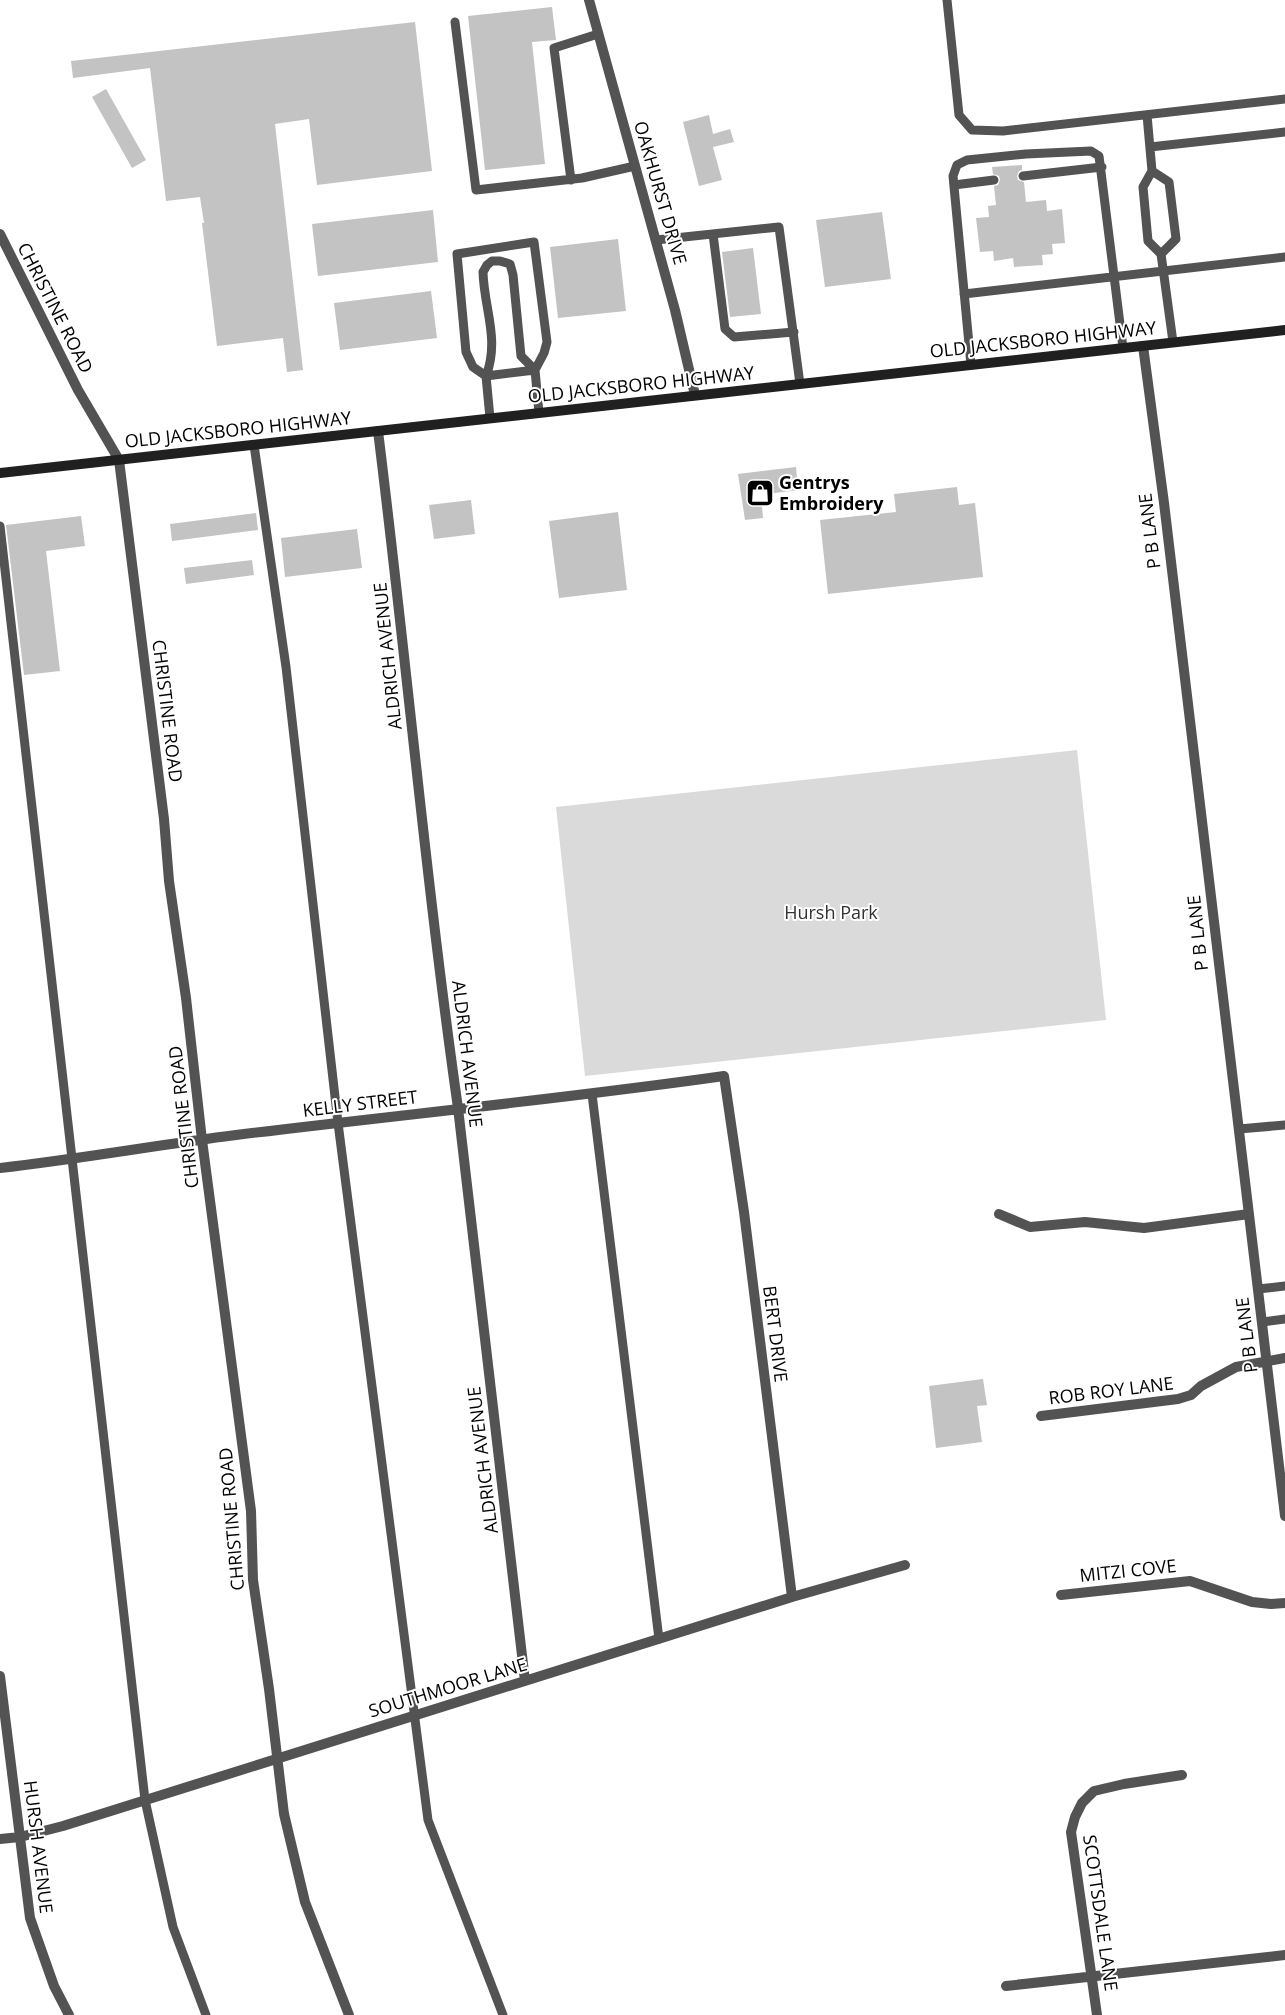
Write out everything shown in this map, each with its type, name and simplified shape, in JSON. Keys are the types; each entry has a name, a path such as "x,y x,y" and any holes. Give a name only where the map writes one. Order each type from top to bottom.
{"main road":[{"name":"OLD JACKSBORO HIGHWAY","path":"0,474 254,444 1285,330"}],"street":[{"name":"OAKHURST DRIVE","path":"589,0 676,310 695,395"},
{"name":"CHRISTINE ROAD","path":"0,234 78,390 119,460 202,1140 251,1511 253,1580 269,1689 284,1814 305,1902 349,2015"},
{"name":"P B LANE","path":"1143,346 1164,503 1266,1360 1283,1476 1285,1516"},
{"name":"ALDRICH AVENUE","path":"378,431 445,1022 458,1108 525,1681"},
{"name":"KELLY STREET","path":"0,1168 72,1160 202,1140 458,1108 592,1094 724,1076"},
{"name":"BERT DRIVE","path":"724,1076 744,1212 792,1596"},
{"path":"999,1214 1030,1227 1085,1222 1144,1228 1249,1214"},
{"name":"ROB ROY LANE","path":"1041,1416 1178,1399 1191,1395 1201,1386 1236,1367 1285,1358"},
{"name":"SOUTHMOOR LANE","path":"0,1839 20,1837 63,1826 792,1596 905,1565"},
{"name":"MITZI COVE","path":"1061,1595 1190,1581 1252,1602 1285,1603"},
{"name":"HURSH AVENUE","path":"0,1676 30,1918 54,1986 69,2015"},
{"name":"SCOTTSDALE LANE","path":"1097,2015 1071,1832 1075,1817 1082,1803 1094,1791 1124,1784 1182,1775"},
{"path":"1006,1986 1285,1954"}],"lane":[{"path":"947,0 959,115 972,130 1003,131 1285,99"},
{"path":"455,22 476,190 571,180 635,166"},
{"path":"571,180 554,48 598,34"},
{"path":"1147,114 1152,171 1142,187 1148,241 1161,254 1173,342"},
{"path":"1150,147 1285,132"},
{"path":"971,365 954,185 957,165 967,160 1026,154 1091,151 1099,156 1102,167 1123,348"},
{"path":"1023,176 1102,167"},
{"path":"1152,171 1169,182 1176,239 1161,254"},
{"path":"954,185 994,180"},
{"path":"656,240 779,227 800,384"},
{"path":"713,234 725,329 734,337 794,332"},
{"path":"535,370 486,376 473,366 466,352 457,254 534,242 546,342 544,353 535,370 539,413"},
{"path":"964,294 1285,257"},
{"path":"490,418 486,376 491,361 492,346 483,272 492,261 510,264 514,275 519,344 522,356 535,370"},
{"path":"254,444 286,667 338,1123 428,1820 504,2015"},
{"path":"0,526 145,1800 173,1927 206,2015"},
{"path":"592,1094 659,1639"},
{"path":"1238,1129 1285,1125"},
{"path":"1258,1288 1285,1286"},
{"path":"1262,1322 1285,1319"}],"green space":[{"name":"Hursh Park","path":"1077,750 1106,1020 585,1076 556,807"}],"building":[{"path":"552,7 556,40 532,42 545,164 485,170 468,16"},
{"path":"415,22 432,171 317,185 309,119 275,124 303,370 287,372 283,338 217,346 200,197 166,201 150,68 73,78 71,61"},
{"path":"106,89 146,160 132,168 92,97"},
{"path":"709,115 713,134 730,129 734,142 713,147 722,180 699,186 683,122"},
{"path":"1022,165 1022,170 1019,171 1017,176 1018,180 1024,182 1026,202 1046,200 1047,211 1062,209 1065,243 1052,244 1053,254 1042,255 1043,265 1014,267 1013,258 994,261 993,251 980,252 976,218 989,217 988,206 996,205 994,186 998,185 1000,180 999,176 993,174 992,167"},
{"path":"433,210 438,262 318,276 312,224"},
{"path":"882,212 891,279 825,287 816,220"},
{"path":"618,239 626,311 558,318 550,247"},
{"path":"753,248 761,314 730,317 722,252"},
{"path":"431,291 437,338 340,350 334,303"},
{"name":"Gentrys Embroidery","path":"796,467 798,490 761,495 763,518 745,520 738,474"},
{"path":"957,487 959,505 975,503 983,577 828,594 820,520 896,512 894,494"},
{"path":"471,500 475,534 434,539 429,505"},
{"path":"618,512 627,590 559,598 549,521"},
{"path":"256,513 258,530 172,541 170,524"},
{"path":"81,516 85,546 46,551 60,671 24,675 6,525"},
{"path":"357,529 362,568 285,577 281,538"},
{"path":"252,560 254,575 186,584 184,568"},
{"path":"983,1379 987,1405 977,1406 982,1442 936,1448 929,1386"}],"place":[{"name":"Gentrys Embroidery","path":"760,493"}]}
